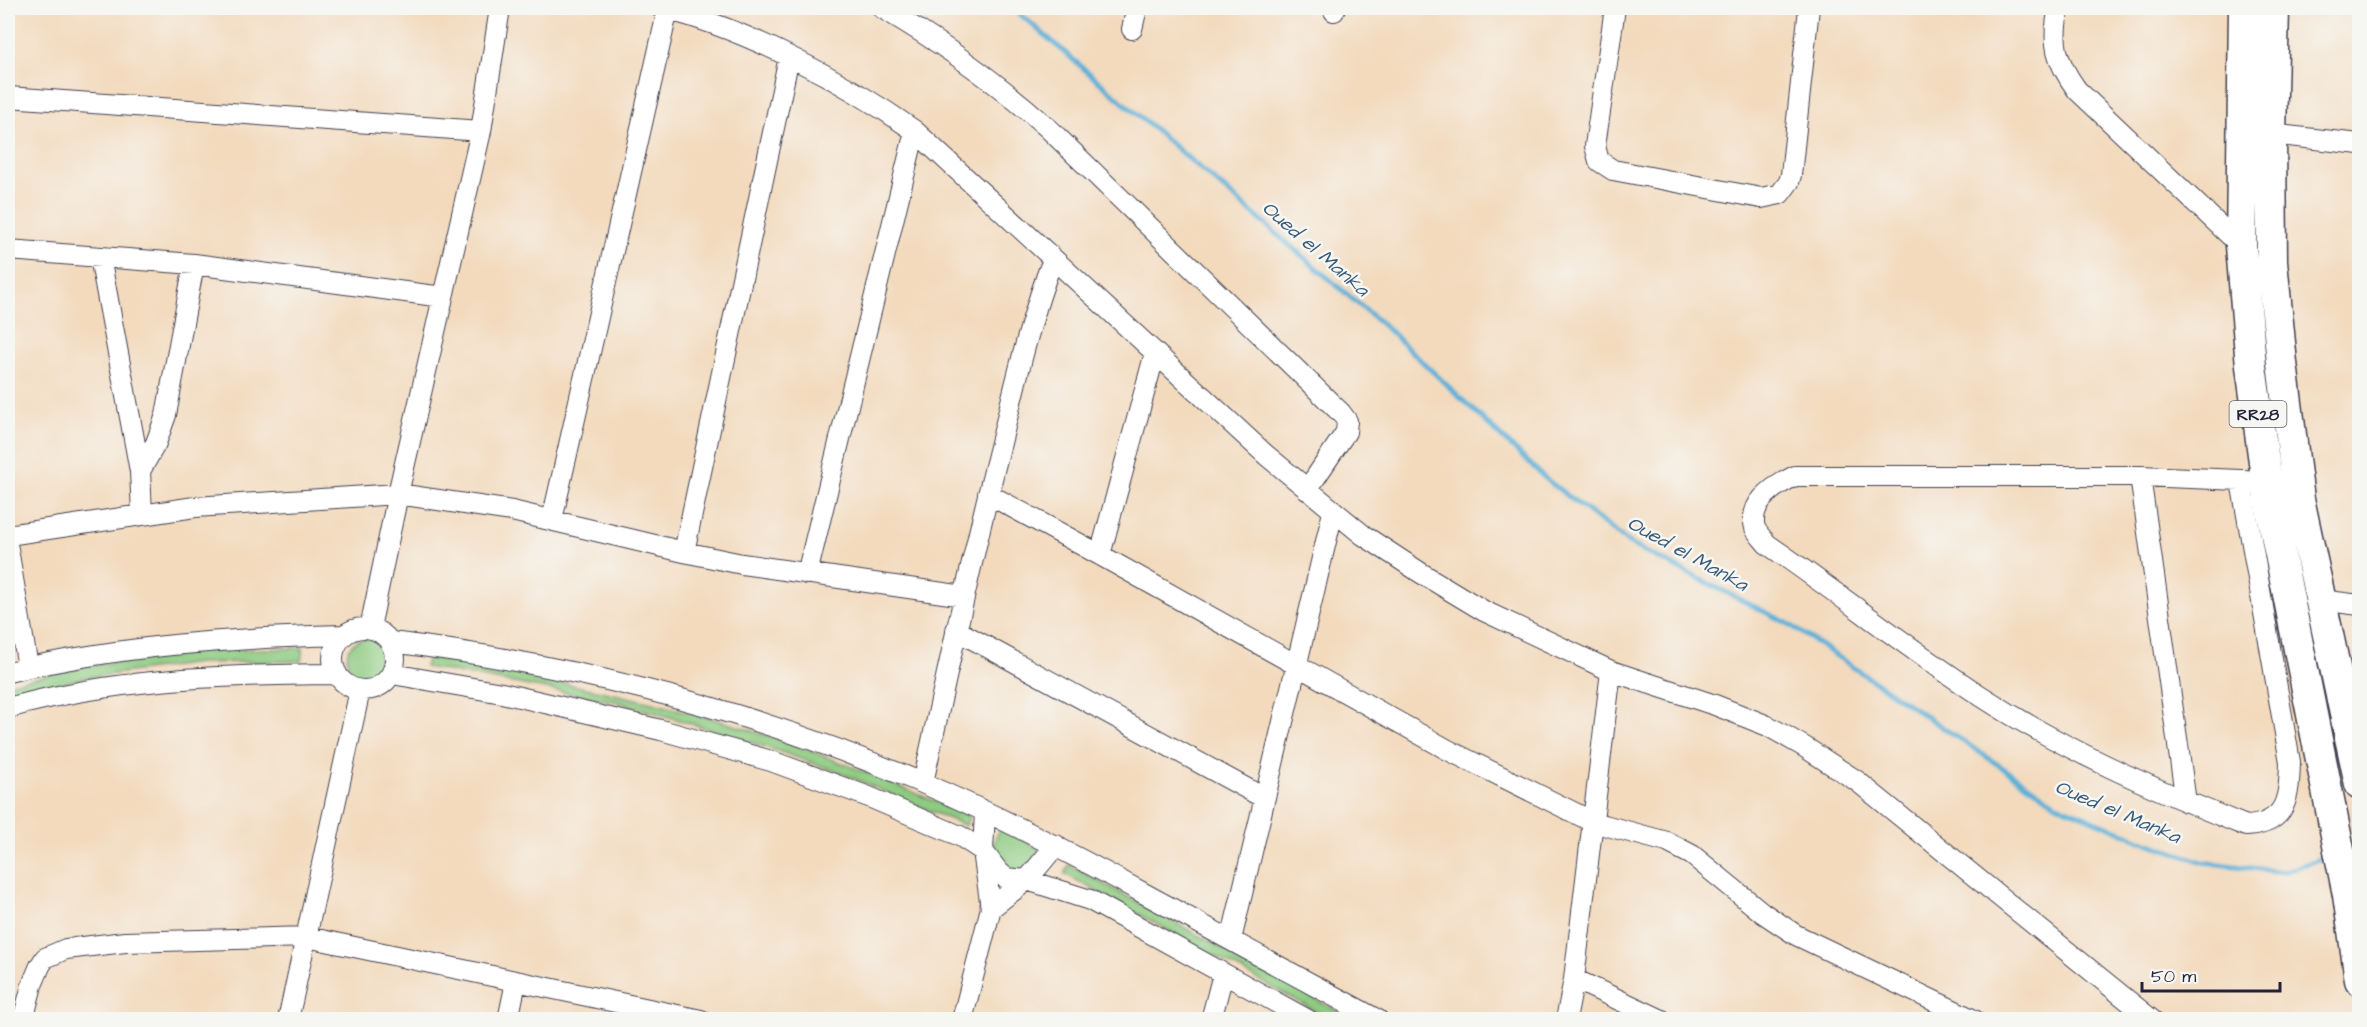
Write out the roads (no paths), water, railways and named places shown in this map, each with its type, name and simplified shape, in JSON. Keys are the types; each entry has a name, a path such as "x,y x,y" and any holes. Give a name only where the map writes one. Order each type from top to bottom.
{"main road":[{"name":"RR28","path":"2244,8 2241,246 2251,366 2254,481 2348,896 2360,980"},
{"name":"RR28","path":"2274,8 2271,134 2272,262 2281,352 2299,499 2360,784"}],"street":[{"path":"370,628 398,494 481,131 500,8"},
{"path":"552,520 664,8 732,32 789,57 880,106 915,130 1155,353 1307,490 1363,535 1484,611 1611,671 1715,705 1768,726 1848,775 2152,1020"},
{"path":"882,8 945,46 990,78 1026,108 1341,413 1347,421 1346,432 1307,490"},
{"path":"1132,29 1137,8"},
{"path":"1615,8 1595,146 1599,161 1613,170 1761,198 1780,194 1791,175 1809,8"},
{"path":"2059,8 2055,30 2056,54 2077,90 2241,246"},
{"path":"684,552 789,57"},
{"path":"8,97 481,131"},
{"path":"807,574 915,130"},
{"path":"2241,133 2360,144"},
{"path":"8,250 194,264 443,297"},
{"path":"100,257 140,471 142,514"},
{"path":"923,783 988,494 1028,335 1053,259"},
{"path":"140,471 156,443 166,415 194,264"},
{"path":"1101,555 1155,353"},
{"path":"1796,476 2140,476 2254,481 2290,762 2284,806 2277,817 2257,825 2246,826 2186,802 2071,750 1981,696 1767,544 1755,529 1755,513 1764,496 1775,485 1796,476"},
{"path":"2140,476 2186,802"},
{"path":"8,535 195,507 398,494 478,505 552,520 684,552 807,574 964,596"},
{"path":"988,494 1448,750 1593,822 1676,845 1788,930 1974,1020"},
{"path":"1231,940 1333,512"},
{"path":"8,549 28,667"},
{"path":"2320,600 2360,604"},
{"path":"8,672 102,653 197,642 343,635 361,627 382,633 391,642 395,653 395,663 392,674 384,683 372,689 360,690 346,685 336,675 333,653 336,643 343,635"},
{"path":"956,630 1264,798"},
{"path":"391,642 511,661 651,691 759,722 872,762 923,783 1056,845 1378,1020"},
{"path":"1566,1020 1574,979 1611,671"},
{"path":"392,674 575,709 699,740 771,761 922,818 960,836 983,851 1006,878 1028,880 1066,890 1090,900 1308,1020"},
{"path":"8,708 115,685 150,681 202,677 336,675"},
{"path":"288,1020 360,690"},
{"path":"962,1020 991,908 983,851 985,812"},
{"path":"991,908 1028,880 1056,845"},
{"path":"23,1020 32,985 40,966 45,958 66,949 146,941 307,937 701,1020"},
{"path":"1211,1020 1223,974"},
{"path":"1574,979 1662,1020"},
{"path":"508,1020 516,982"}],"waterway":[{"name":"Oued el Manka","path":"1013,8 1391,332 1547,480 1632,545 1789,624 2058,805 2145,842 2203,862 2284,872 2330,855"},
{"name":"Oued el Manka","path":"2347,848 2360,844"}]}
